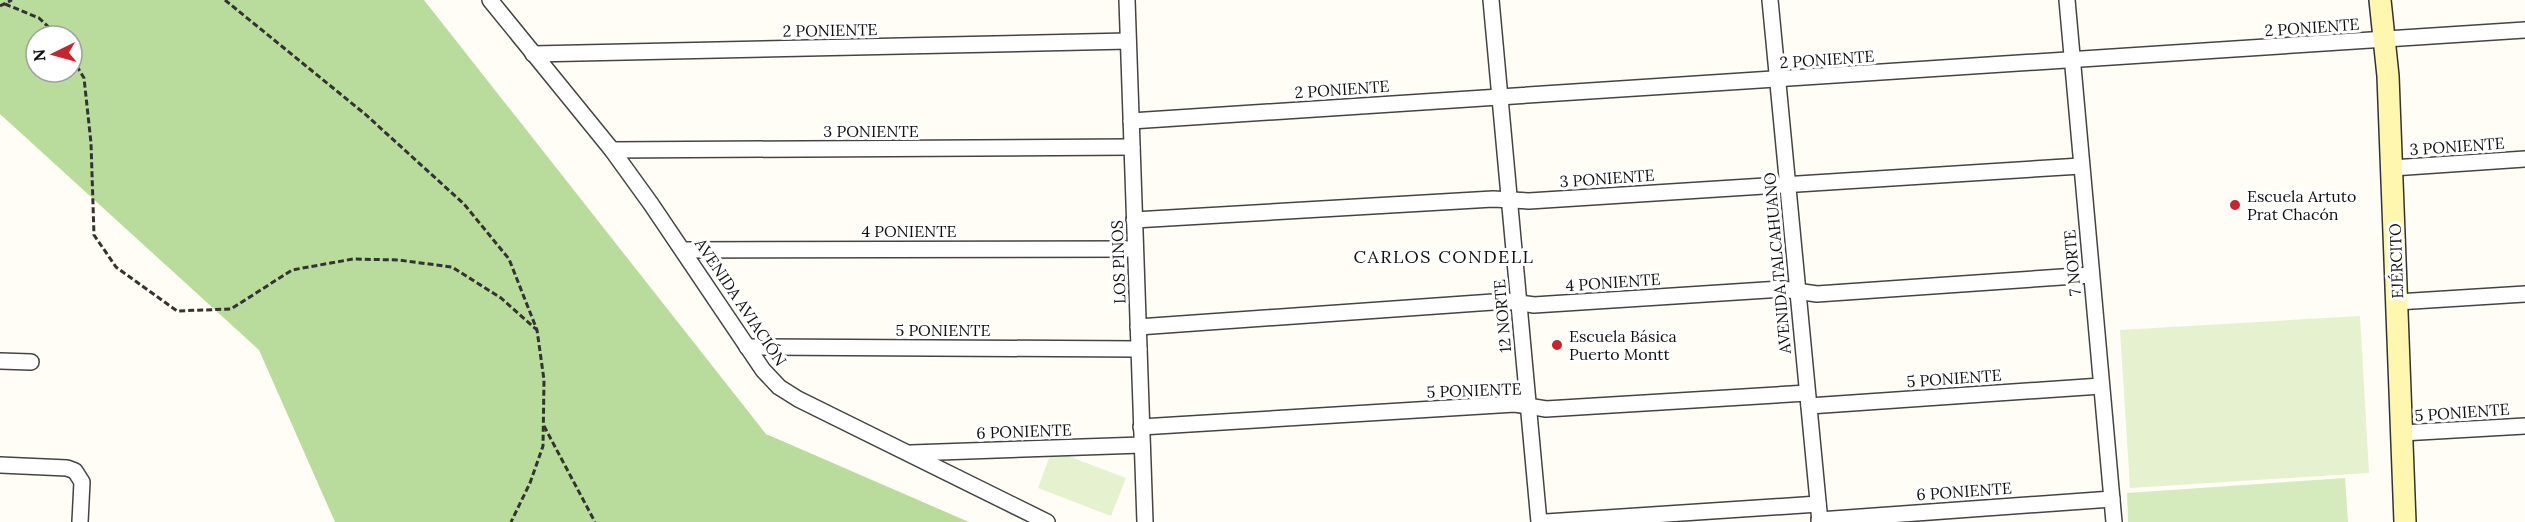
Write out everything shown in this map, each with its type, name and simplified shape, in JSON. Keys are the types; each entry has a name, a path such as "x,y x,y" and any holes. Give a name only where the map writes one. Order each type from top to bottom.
{"street":[{"name":"AVENIDA AVIACIÓN","path":"490,0 612,150 770,379 788,393 1047,522"},
{"name":"LOS PINOS","path":"1126,0 1145,522"},
{"name":"12 NORTE","path":"1491,0 1539,522"},
{"name":"AVENIDA TALCAHUANO","path":"1770,0 1819,515"},
{"name":"7 NORTE","path":"2067,0 2114,522"},
{"name":"EJÉRCITO","path":"2380,0 2388,76 2405,522"},
{"name":"2 PONIENTE","path":"1131,121 2525,30"},
{"name":"2 PONIENTE","path":"533,54 1128,41"},
{"name":"3 PONIENTE","path":"612,150 1132,147"},
{"name":"3 PONIENTE","path":"2392,168 2525,159"},
{"name":"3 PONIENTE","path":"1134,220 1493,199 1529,201 2081,166"},
{"name":"4 PONIENTE","path":"683,250 1135,249"},
{"name":"4 PONIENTE","path":"1138,327 1508,300 1534,305 1782,289 1817,294 2091,275"},
{"path":"2397,302 2525,294"},
{"name":"5 PONIENTE","path":"747,347 1139,349"},
{"path":"0,361 31,362"},
{"name":"5 PONIENTE","path":"1141,427 1515,404 1546,409 2101,386"},
{"name":"5 PONIENTE","path":"2402,433 2525,426"},
{"name":"6 PONIENTE","path":"908,453 1142,445"},
{"path":"0,465 67,468 79,473 82,482 80,522"},
{"name":"6 PONIENTE","path":"1546,522 1819,515 2112,499"}],"path":[{"path":"0,6 12,0"},
{"path":"225,0 365,114 464,204 509,259 537,330 544,380 543,446 530,483 511,522"},
{"path":"5,4 39,18 45,24"},
{"path":"84,78 91,143 94,235 116,267 177,311 231,309 292,270 353,259 398,260 452,267 501,298 537,330"},
{"path":"543,425 595,522"}],"green space":[{"path":"0,0 424,0 766,434 969,522 335,522 259,350 0,114"},
{"path":"2360,316 2369,473 2130,488 2120,330"},
{"path":"1052,450 1126,478 1111,516 1038,488"},
{"path":"2345,478 2348,522 2128,522 2127,493"}],"place":[{"name":"Escuela Artuto Prat Chacón","path":"2235,205"},
{"name":"Escuela Básica Puerto Montt","path":"1557,345"}],"district":[{"name":"CARLOS CONDELL","path":"1444,257"}]}
